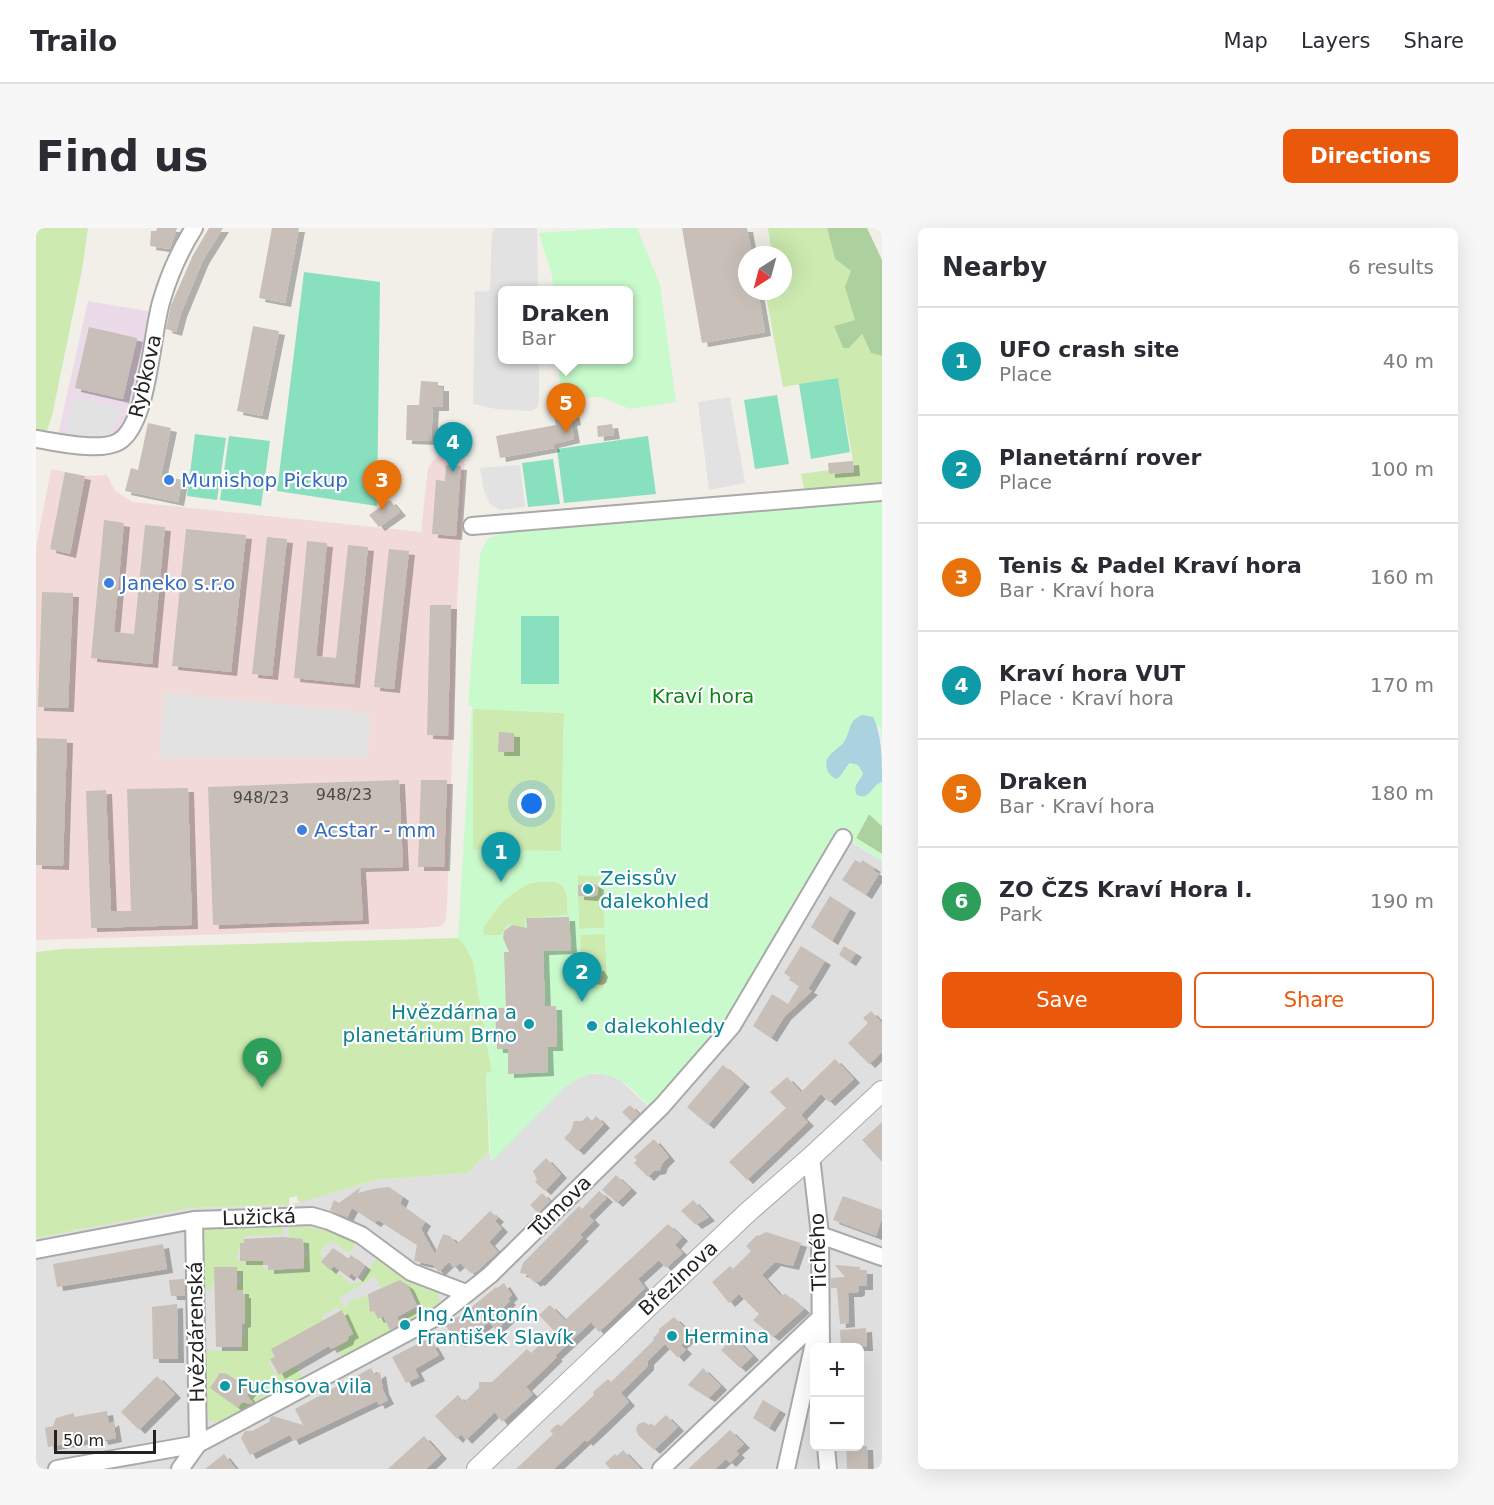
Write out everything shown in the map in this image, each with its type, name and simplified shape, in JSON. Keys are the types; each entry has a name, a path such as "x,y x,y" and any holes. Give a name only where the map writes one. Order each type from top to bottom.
{"street":[{"name":"Rybkova","path":"36,439 102,446 120,441 128,433 136,422 141,405 161,301 178,252 194,228"},
{"path":"472,526 882,492"},
{"name":"Tůmova","path":"180,1469 198,1443 440,1315 490,1275 662,1106 732,1026 843,838"},
{"name":"Březinova","path":"477,1469 748,1212 882,1091"},
{"name":"Tichého","path":"811,1157 820,1235 821,1343"},
{"name":"Lužická","path":"36,1250 194,1220 312,1216 361,1235 411,1272 466,1293"},
{"name":"Hvězdárenská","path":"194,1220 198,1443"},
{"path":"820,1235 882,1257"},
{"path":"662,1469 819,1318"},
{"path":"786,1469 819,1318"},
{"path":"57,1469 198,1443"},
{"path":"826,1451 828,1469"}],"shaded area":[{"path":"495,228 537,228 538,286 498,286 498,364 539,364 538,407 531,411 496,409 473,404 475,291 486,292 490,289 492,234"},
{"path":"88,301 154,312 129,424 111,440 58,435"},
{"path":"74,397 120,409 111,434 100,440 66,435"},
{"path":"730,397 745,483 709,490 698,402"},
{"path":"452,453 465,457 457,604 447,907 446,920 442,926 36,940 36,548 51,469 85,476 107,475 115,491 133,502 421,532 428,469 433,460 441,455"},
{"path":"520,465 525,507 500,510 490,504 484,491 480,468"},
{"path":"164,693 370,713 368,758 159,759"},
{"path":"851,842 882,861 882,1469 36,1469 36,1238 191,1208 289,1205 375,1180 468,1173 489,1151 491,1161 565,1087 588,1074 606,1074 620,1080 660,1117 710,1058 714,1060 732,1037"}],"green space":[{"path":"36,228 88,228 82,270 52,416 47,430 43,433 36,432"},
{"path":"637,228 660,285 676,402 630,409 601,397 561,398 558,364 633,364 633,286 553,286 552,276 539,233"},
{"path":"768,228 827,228 835,259 851,271 851,305 855,320 834,326 843,348 849,348 862,334 871,353 882,356 882,486 807,492 804,489 801,474 829,470 830,474 854,472 853,461 838,378 783,387 767,300 792,300 792,246 771,246"},
{"path":"827,228 867,228 882,260 882,356 871,353 862,334 849,348 843,348 834,326 855,320 845,287 851,271 835,259"},
{"path":"304,272 380,282 377,506 277,491"},
{"path":"838,378 850,452 811,459 799,384"},
{"path":"777,395 789,464 755,469 744,400"},
{"path":"195,434 226,438 217,500 187,496"},
{"path":"229,436 270,441 261,506 220,500"},
{"path":"648,436 656,494 564,503 557,449"},
{"path":"553,459 560,504 528,507 522,463"},
{"name":"Kraví hora","path":"882,501 882,743 880,727 857,717 852,722 844,742 833,752 829,773 834,778 841,776 850,763 858,765 863,773 855,785 869,795 878,783 882,782 882,826 869,814 856,838 882,854 882,861 837,832 790,907 793,909 734,1005 674,1082 649,1106 628,1085 616,1078 597,1073 581,1077 565,1087 491,1162 486,1073 492,1072 473,961 458,938 472,706 468,705 480,554 488,538 510,531","holes":["521,616 558,616 558,684 521,684","473,709 564,713 561,851 473,850","578,875 601,877 605,928 579,929 578,896 594,897 599,890 595,883 578,885","556,882 564,887 568,915 525,918 525,929 510,924 501,935 484,935 482,931 501,904 528,884","605,934 607,984 603,988 583,989 583,979 594,981 601,978 602,973 595,966 581,968 580,935"]},
{"path":"521,616 559,616 559,684 521,684"},
{"path":"473,708 564,713 561,851 473,850"},
{"path":"869,814 882,826 882,854 856,838"},
{"path":"578,875 601,876 605,928 579,929 578,896 595,883 578,885"},
{"path":"556,882 566,891 568,915 526,918 525,929 508,925 501,935 484,935 482,931 490,917 514,893 531,883"},
{"path":"580,934 605,934 607,981 603,988 582,989 582,979 597,980 602,971 581,968"},
{"path":"458,938 473,961 492,1073 486,1074 489,1151 468,1173 375,1180 301,1202 298,1201 297,1196 289,1198 289,1205 191,1208 36,1238 36,952 64,949"},
{"path":"289,1226 324,1230 357,1242 349,1253 331,1240 319,1253 324,1258 321,1263 332,1271 334,1269 351,1284 360,1282 377,1257 412,1280 438,1293 440,1302 407,1323 403,1317 418,1309 419,1305 409,1288 406,1288 401,1281 382,1289 375,1276 339,1298 344,1307 354,1298 356,1300 366,1295 378,1319 387,1317 394,1310 403,1325 343,1358 335,1344 341,1345 340,1342 347,1341 353,1334 349,1323 338,1307 321,1316 323,1321 271,1349 275,1357 268,1361 275,1374 296,1366 303,1379 222,1422 213,1422 207,1417 205,1411 204,1351 242,1350 242,1336 245,1336 245,1294 242,1290 237,1290 237,1284 241,1284 241,1275 237,1275 233,1267 214,1267 214,1285 210,1286 213,1290 203,1290 202,1228 283,1227 283,1235 244,1236 244,1243 240,1243 237,1258 240,1261 263,1261 263,1268 268,1268 268,1270 296,1271 296,1269 303,1268 303,1258 307,1256 306,1249 298,1238 289,1238"}],"water":[{"path":"862,715 873,717 881,748 882,782 865,796 857,795 856,791 856,786 863,773 858,765 850,763 837,779 832,777 826,764 829,757 844,742 854,720"}],"building":[{"path":"157,228 177,228 170,249 150,246 151,231 156,231"},
{"path":"209,228 223,228 203,260 181,313 176,332 166,329 171,305 193,255"},
{"path":"272,228 299,228 285,303 259,298"},
{"path":"682,228 747,228 750,246 738,246 738,300 760,300 765,332 702,343"},
{"path":"253,326 279,331 262,416 237,411"},
{"path":"89,327 137,338 123,399 75,388"},
{"path":"421,381 438,382 438,387 443,387 443,407 433,407 431,441 406,440 407,405 419,405"},
{"path":"572,407 575,421 571,422 574,439 553,444 554,448 500,458 496,436 556,425 553,411"},
{"path":"148,423 171,428 161,475 182,480 178,502 125,491 131,468 138,470"},
{"path":"612,424 614,435 598,437 597,426"},
{"path":"853,461 854,472 829,474 828,463"},
{"path":"446,465 461,466 456,536 432,534 436,480 445,481"},
{"path":"65,472 85,476 70,554 50,549"},
{"path":"390,500 400,512 379,527 369,515"},
{"path":"104,520 124,523 114,632 134,634 145,525 165,527 152,664 91,658"},
{"path":"186,529 246,535 231,672 172,666"},
{"path":"267,537 287,539 272,676 252,674"},
{"path":"307,541 327,543 316,656 336,658 348,545 368,547 354,684 294,678"},
{"path":"389,549 409,551 394,689 374,687"},
{"path":"42,592 73,593 68,708 38,707"},
{"path":"430,605 451,605 448,736 427,735"},
{"path":"499,732 514,733 514,752 498,752"},
{"path":"37,738 67,739 63,866 36,865"},
{"path":"399,780 403,867 360,868 363,920 213,925 208,787"},
{"path":"421,780 447,780 444,867 418,867"},
{"path":"188,788 192,925 91,928 86,791 106,790 111,911 131,911 127,789"},
{"path":"855,860 861,863 862,860 875,868 873,870 879,874 866,895 842,880"},
{"name":"Zeissův dalekohled","path":"591,882 598,886 597,895 578,896 578,885"},
{"path":"830,896 850,909 832,941 811,927"},
{"path":"569,917 571,950 543,951 545,1006 556,1006 557,1047 547,1047 548,1072 508,1074 508,1049 497,1049 495,1008 506,1008 504,952 509,952 503,938 504,931 512,925 527,928 526,918"},
{"path":"801,946 825,961 808,989 812,991 785,1016 771,1038 753,1026 772,994 788,1004 799,986 789,980 790,977 784,973"},
{"path":"844,946 856,953 850,962 839,955"},
{"path":"598,967 602,973 600,979 596,981 582,979 581,968"},
{"path":"871,1011 882,1023 882,1052 869,1064 848,1043 868,1023 863,1018"},
{"path":"835,1059 854,1079 829,1102 821,1094 801,1115 808,1122 747,1180 729,1162 786,1108 770,1092 787,1077 801,1092"},
{"path":"723,1065 744,1083 708,1125 687,1107"},
{"path":"630,1105 639,1114 631,1121 622,1112"},
{"path":"587,1116 592,1121 596,1116 604,1124 578,1151 564,1138 571,1131 574,1121 582,1121"},
{"path":"882,1122 882,1162 862,1140"},
{"path":"654,1139 669,1157 660,1170 654,1171 648,1177 634,1163 637,1160 634,1157"},
{"path":"546,1158 561,1174 545,1191 535,1182 537,1180 533,1171"},
{"path":"616,1175 631,1189 617,1203 602,1190"},
{"path":"361,1187 358,1193 389,1187 403,1197 400,1204 425,1222 421,1229 435,1254 443,1234 450,1236 457,1244 490,1211 498,1218 495,1221 502,1228 489,1242 498,1252 475,1273 471,1273 460,1263 454,1268 449,1262 439,1272 433,1265 414,1261 417,1245 378,1220 375,1223 352,1208 347,1218 330,1210 334,1200 339,1203"},
{"path":"599,1191 607,1198 589,1216 594,1221 580,1235 583,1237 539,1282 535,1283 526,1274 520,1273 523,1263 579,1206 582,1209"},
{"path":"542,1193 550,1201 538,1213 530,1205"},
{"path":"843,1196 882,1210 882,1219 876,1236 833,1220"},
{"path":"693,1200 709,1217 696,1225 681,1211"},
{"path":"668,1224 682,1237 675,1245 683,1253 666,1268 659,1260 638,1279 645,1288 599,1332 591,1322 526,1387 533,1394 502,1422 495,1412 466,1440 461,1434 457,1439 435,1416 458,1395 464,1402 479,1388 479,1382 492,1382 527,1349 531,1353 554,1331 539,1315 550,1305 565,1320"},
{"path":"766,1232 801,1243 793,1266 775,1262 762,1275 780,1295 786,1294 804,1309 773,1337 753,1320 759,1314 739,1294 729,1303 712,1282 730,1266 733,1269 751,1251 746,1246 757,1235"},
{"path":"283,1237 303,1239 304,1268 268,1270 268,1265 263,1265 263,1261 240,1261 240,1243 244,1243 244,1239"},
{"path":"163,1244 167,1269 57,1287 53,1264"},
{"path":"333,1248 348,1259 351,1255 365,1266 357,1278 351,1273 348,1277 334,1266 330,1270 321,1262"},
{"path":"835,1265 860,1267 860,1270 867,1270 867,1286 859,1286 859,1291 856,1293 848,1293 849,1323 840,1324 837,1288 831,1288 831,1278 845,1277"},
{"path":"214,1267 237,1267 237,1290 243,1290 245,1294 242,1347 216,1347"},
{"path":"184,1279 185,1296 171,1296 169,1280"},
{"path":"400,1280 408,1286 417,1306 397,1317 401,1324 390,1330 383,1316 378,1319 374,1311 370,1312 368,1294"},
{"path":"504,1283 512,1295 508,1299 510,1301 501,1310 509,1318 496,1330 489,1322 460,1343 443,1337 451,1333 446,1326 454,1321 454,1318 461,1316"},
{"path":"177,1304 178,1359 153,1359 152,1307"},
{"path":"342,1310 353,1334 347,1341 331,1349 329,1346 279,1375 270,1359 275,1357 271,1349"},
{"path":"674,1317 692,1335 681,1345 686,1350 678,1358 665,1344 648,1361 648,1366 621,1393 629,1402 587,1442 585,1440 554,1469 516,1469 553,1434 550,1431 554,1427 558,1424 561,1426 608,1379 611,1382 654,1340 659,1329"},
{"path":"866,1328 867,1347 864,1347 864,1343 841,1343 840,1330"},
{"path":"734,1337 753,1356 740,1368 721,1350"},
{"path":"427,1339 439,1355 415,1369 419,1377 406,1383 392,1357"},
{"path":"371,1368 375,1375 380,1372 383,1390 388,1400 379,1405 377,1401 293,1441 290,1435 250,1455 241,1438 245,1431 252,1431 269,1422 273,1416 303,1425 295,1409"},
{"path":"703,1368 721,1386 709,1398 688,1385"},
{"path":"220,1373 227,1374 251,1390 247,1395 253,1403 242,1402 238,1408 210,1388"},
{"path":"157,1376 175,1394 139,1430 121,1412"},
{"path":"763,1400 780,1410 769,1428 753,1418"},
{"path":"107,1411 109,1424 113,1421 116,1438 102,1441 101,1437 48,1447 45,1428 53,1426 56,1418 74,1413 74,1417"},
{"path":"666,1415 678,1427 654,1450 638,1435 636,1429 638,1424 644,1422 654,1426"},
{"path":"730,1430 744,1444 736,1451 739,1454 730,1463 726,1459 715,1469 688,1469"},
{"path":"424,1436 441,1455 426,1469 388,1469"},
{"path":"864,1446 867,1446 868,1469 847,1469 846,1451 864,1451"},
{"path":"623,1450 641,1469 610,1469 605,1463"},
{"path":"224,1454 236,1469 205,1469"}],"place":[{"name":"Draken","path":"566,433"},
{"name":"Kraví hora VUT","path":"453,472"},
{"name":"Munishop Pickup","path":"169,480"},
{"name":"Tenis & Padel Kraví hora","path":"382,510"},
{"name":"Janeko s.r.o","path":"109,583"},
{"name":"Acstar - mm","path":"302,830"},
{"name":"UFO crash site","path":"501,882"},
{"name":"Zeissův dalekohled","path":"588,889"},
{"name":"Planetární rover","path":"582,1002"},
{"name":"Hvězdárna a planetárium Brno","path":"529,1024"},
{"name":"dalekohledy","path":"592,1026"},
{"name":"ZO ČZS Kraví Hora I.","path":"262,1088"},
{"name":"Ing. Antonín František Slavík","path":"405,1325"},
{"name":"Hermina","path":"672,1336"},
{"name":"Fuchsova vila","path":"225,1386"}]}
